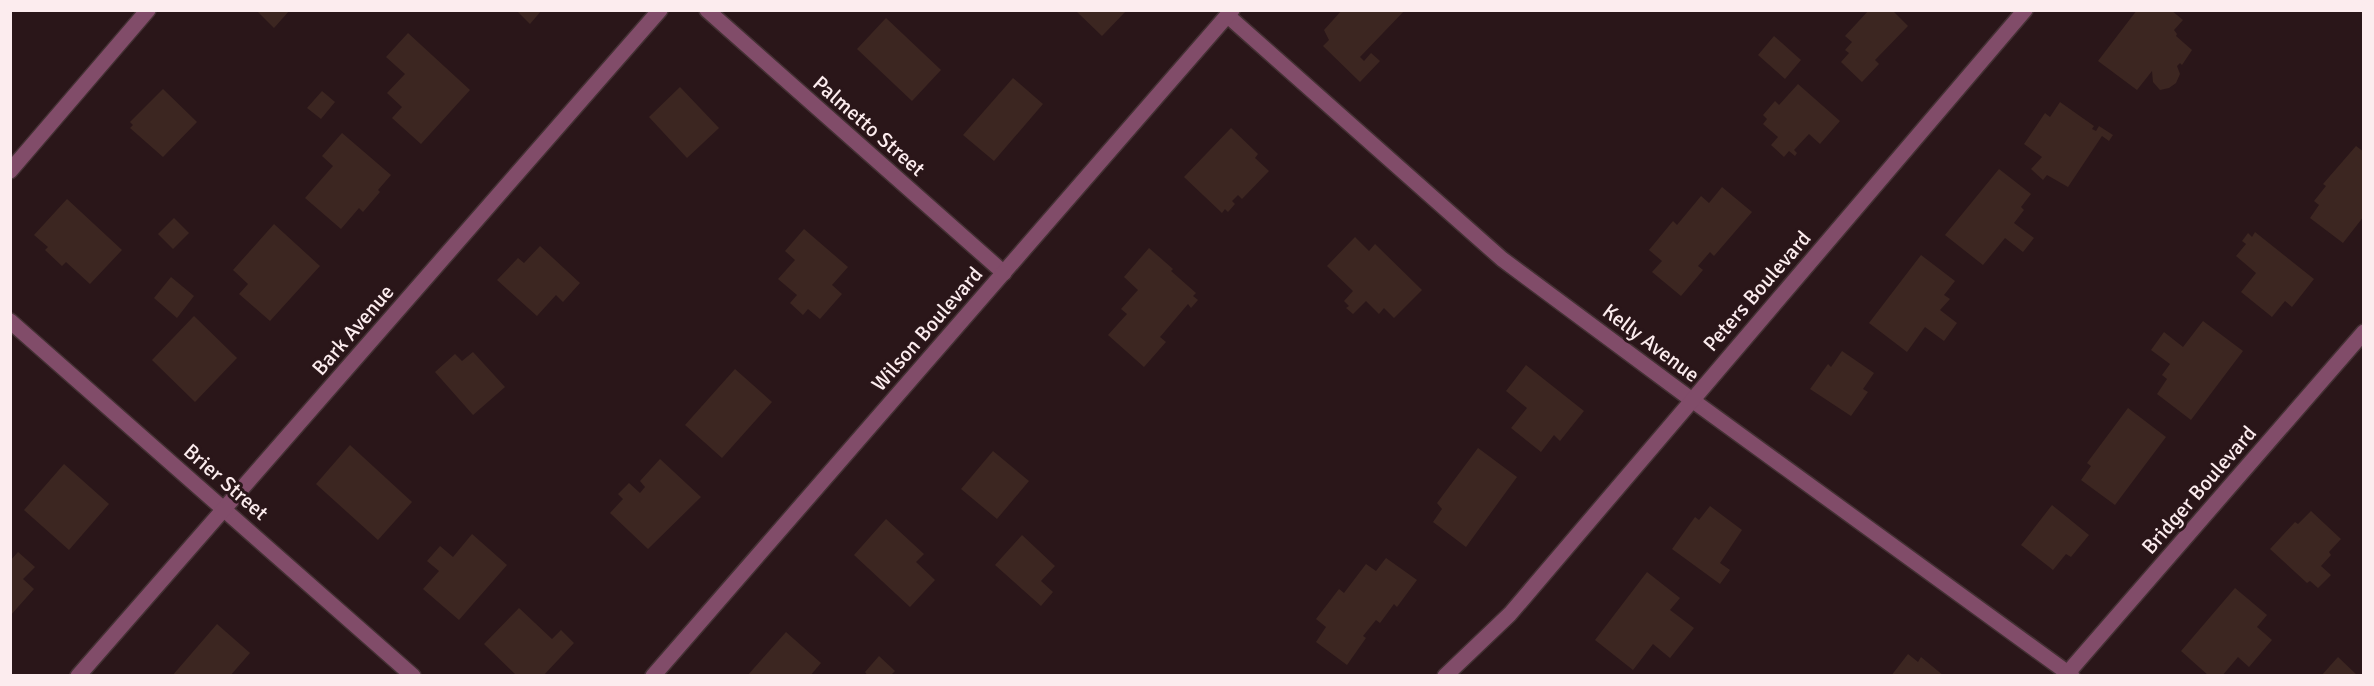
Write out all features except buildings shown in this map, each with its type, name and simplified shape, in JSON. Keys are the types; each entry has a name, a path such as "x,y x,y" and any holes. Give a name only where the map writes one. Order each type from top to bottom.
{"street":[{"path":"10,171 148,10"},
{"name":"Bark Avenue","path":"78,675 660,10"},
{"name":"Palmetto Street","path":"707,10 1004,273"},
{"name":"Peters Boulevard","path":"1445,675 1509,614 2025,10"},
{"name":"Wilson Boulevard","path":"653,675 1230,13"},
{"name":"Kelly Avenue","path":"1230,13 1502,259 2069,674"},
{"name":"Brier Street","path":"10,321 413,675"},
{"name":"Bridger Boulevard","path":"2069,674 2364,332"}]}
